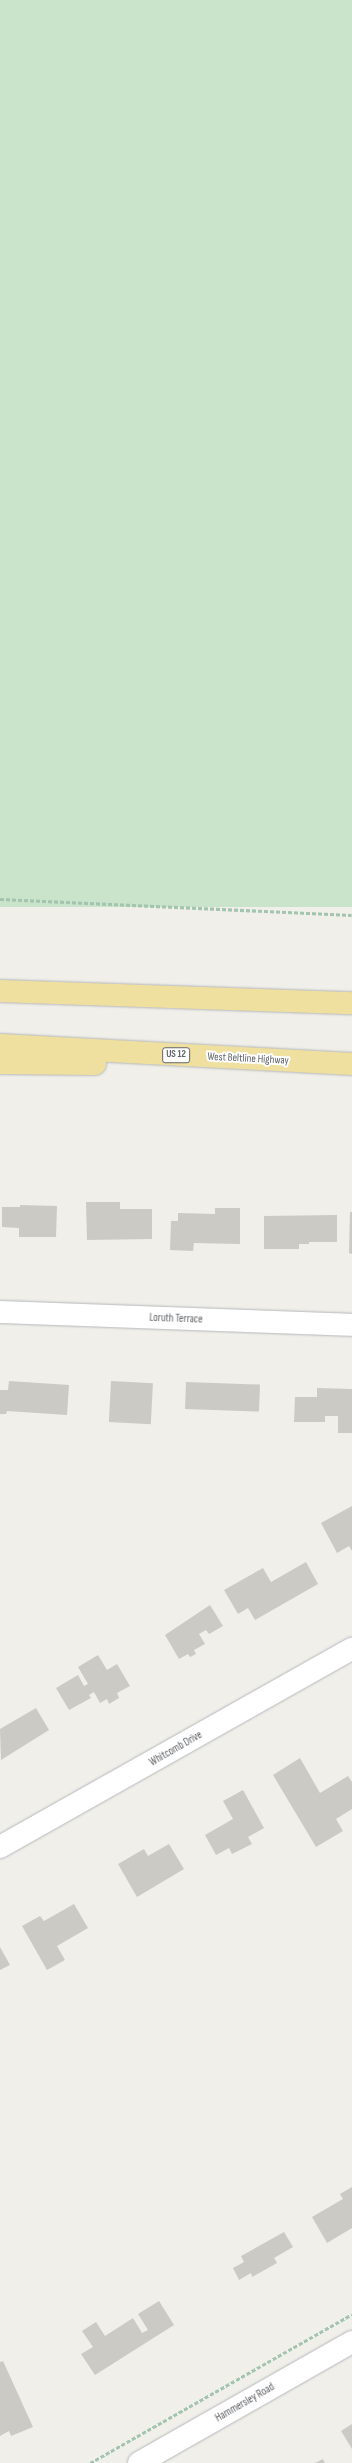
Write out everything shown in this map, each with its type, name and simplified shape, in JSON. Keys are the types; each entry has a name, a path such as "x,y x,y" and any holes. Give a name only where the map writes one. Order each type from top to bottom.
{"highway":[{"path":"0,991 352,1003"},
{"name":"West Beltline Highway","path":"0,1045 352,1065"},
{"path":"0,1063 352,1065"}],"street":[{"name":"Loruth Terrace","path":"0,1312 352,1325"},
{"name":"Whitcomb Drive","path":"0,1847 352,1649"},
{"name":"Hammersley Road","path":"139,2463 352,2342"}],"path":[{"path":"0,899 352,915"},
{"path":"90,2463 352,2314"}],"green space":[{"path":"0,0 352,0 352,907 0,907"}],"building":[{"path":"86,1202 120,1202 120,1209 152,1209 152,1239 87,1240"},
{"path":"20,1205 57,1206 56,1237 19,1237 19,1228 2,1227 2,1207 20,1207"},
{"path":"215,1208 240,1208 240,1244 194,1243 193,1251 170,1250 171,1221 178,1221 178,1213 215,1214"},
{"path":"350,1212 352,1212 352,1254 349,1253"},
{"path":"337,1215 337,1242 309,1242 309,1244 299,1244 299,1249 264,1249 264,1216"},
{"path":"9,1381 69,1385 67,1415 7,1411 6,1414 0,1414 0,1390 8,1390"},
{"path":"111,1381 153,1383 151,1424 109,1422"},
{"path":"186,1382 260,1385 259,1412 185,1409"},
{"path":"317,1388 352,1389 352,1433 338,1433 338,1416 325,1416 325,1422 294,1422 295,1397 317,1397"},
{"path":"352,1506 352,1551 349,1546 337,1553 321,1523"},
{"path":"306,1562 318,1584 255,1620 248,1608 238,1614 224,1590 263,1568 271,1582"},
{"path":"210,1605 223,1626 209,1634 206,1630 199,1634 205,1644 194,1650 196,1654 190,1657 188,1654 179,1659 165,1635"},
{"path":"98,1655 107,1670 117,1664 130,1686 117,1693 119,1698 109,1704 107,1699 100,1703 94,1692 89,1695 91,1698 69,1710 56,1688 78,1675 84,1686 88,1684 78,1667"},
{"path":"36,1708 49,1730 1,1760 0,1729"},
{"path":"300,1758 320,1793 348,1776 352,1782 352,1809 336,1819 343,1831 316,1847 273,1775"},
{"path":"243,1790 264,1828 248,1837 252,1844 232,1854 229,1848 216,1855 205,1835 233,1819 223,1801"},
{"path":"169,1844 184,1869 137,1897 118,1864 144,1849 148,1856"},
{"path":"74,1904 88,1928 57,1946 65,1960 47,1970 22,1926 40,1916 44,1921"},
{"path":"0,1947 10,1965 0,1970"},
{"path":"352,2187 352,2228 327,2243 312,2217 343,2199 340,2194"},
{"path":"284,2232 293,2247 274,2258 277,2263 252,2277 251,2273 239,2280 233,2268 244,2262 241,2256"},
{"path":"159,2301 174,2325 95,2375 81,2354 93,2347 82,2331 96,2322 105,2336 133,2318 142,2333 148,2330 138,2314"},
{"path":"3,2361 33,2427 11,2436 9,2431 0,2436 0,2362"},
{"path":"352,2424 352,2449 341,2431"},
{"path":"323,2459 325,2463 315,2463"}]}
